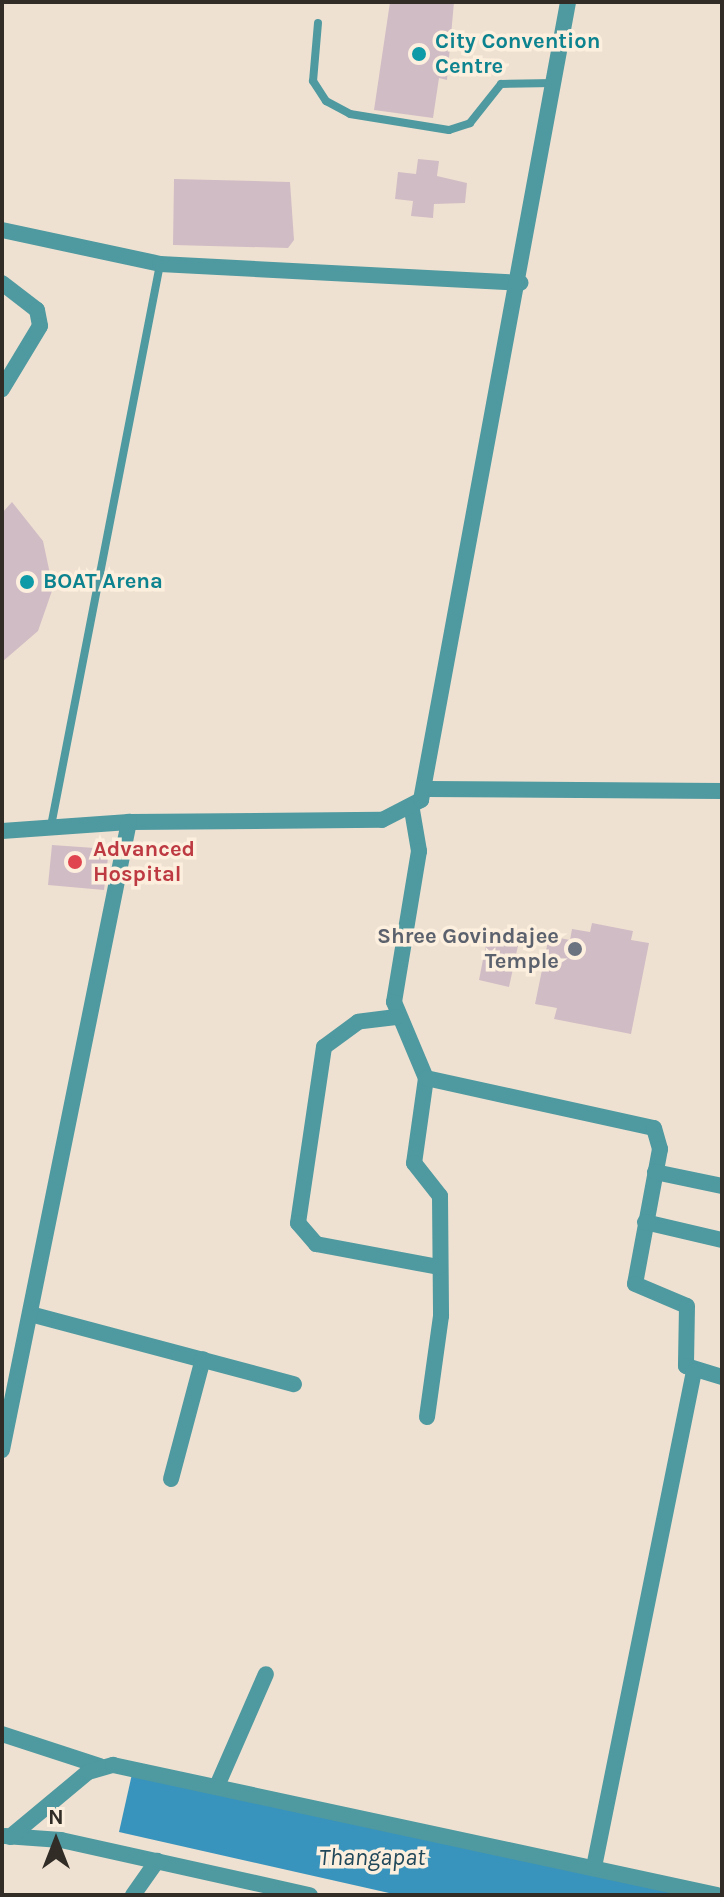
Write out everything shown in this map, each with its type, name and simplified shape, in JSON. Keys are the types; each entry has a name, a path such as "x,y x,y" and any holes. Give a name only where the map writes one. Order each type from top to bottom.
{"street":[{"path":"2,831 129,822 382,820 412,810 428,789 521,283 568,2"},
{"path":"2,230 160,264 521,283"},
{"path":"2,283 37,310 40,326 2,389"},
{"path":"428,789 722,791"},
{"path":"412,810 419,851 394,985 396,1017 426,1078 412,1153 440,1196 439,1267 427,1417"},
{"path":"2,1450 34,1315 129,822"},
{"path":"396,1017 358,1022 324,1047 298,1223 316,1244 439,1267"},
{"path":"426,1078 650,1125 659,1141 635,1284 687,1306 684,1358 694,1371 722,1377"},
{"path":"655,1172 722,1186"},
{"path":"645,1222 722,1240"},
{"path":"34,1315 294,1384"},
{"path":"171,1479 203,1359"},
{"path":"594,1867 694,1371"},
{"path":"217,1786 266,1674"},
{"path":"2,1734 100,1766 217,1786 717,1895"},
{"path":"6,1836 100,1766"},
{"path":"6,1836 157,1861 310,1895"},
{"path":"133,1895 157,1861"}],"lane":[{"path":"318,23 313,81 326,101 350,114 449,130 470,123 501,84 555,83"},
{"path":"51,826 160,264"}],"water":[{"name":"Thangapat","path":"132,1774 684,1895 398,1895 119,1832"}],"building":[{"name":"City Convention Centre","path":"390,2 454,2 447,80 439,78 433,118 374,110"},
{"path":"418,159 439,161 437,176 467,183 465,203 434,204 433,218 411,216 413,201 395,199 398,172 416,174"},
{"path":"174,179 290,182 294,240 288,248 173,245"},
{"name":"BOAT Arena","path":"12,502 43,541 53,588 38,631 2,662 2,513"},
{"path":"52,845 109,849 104,890 48,885"},
{"path":"592,923 633,931 631,940 649,943 631,1034 554,1019 557,1008 535,1004 549,936 570,940 572,929 590,932"},
{"path":"488,934 519,941 509,987 479,980"}],"place":[{"name":"City Convention Centre","path":"419,54"},
{"name":"BOAT Arena","path":"27,582"},
{"name":"Advanced Hospital","path":"75,862"},
{"name":"Shree Govindajee Temple","path":"575,949"}]}
